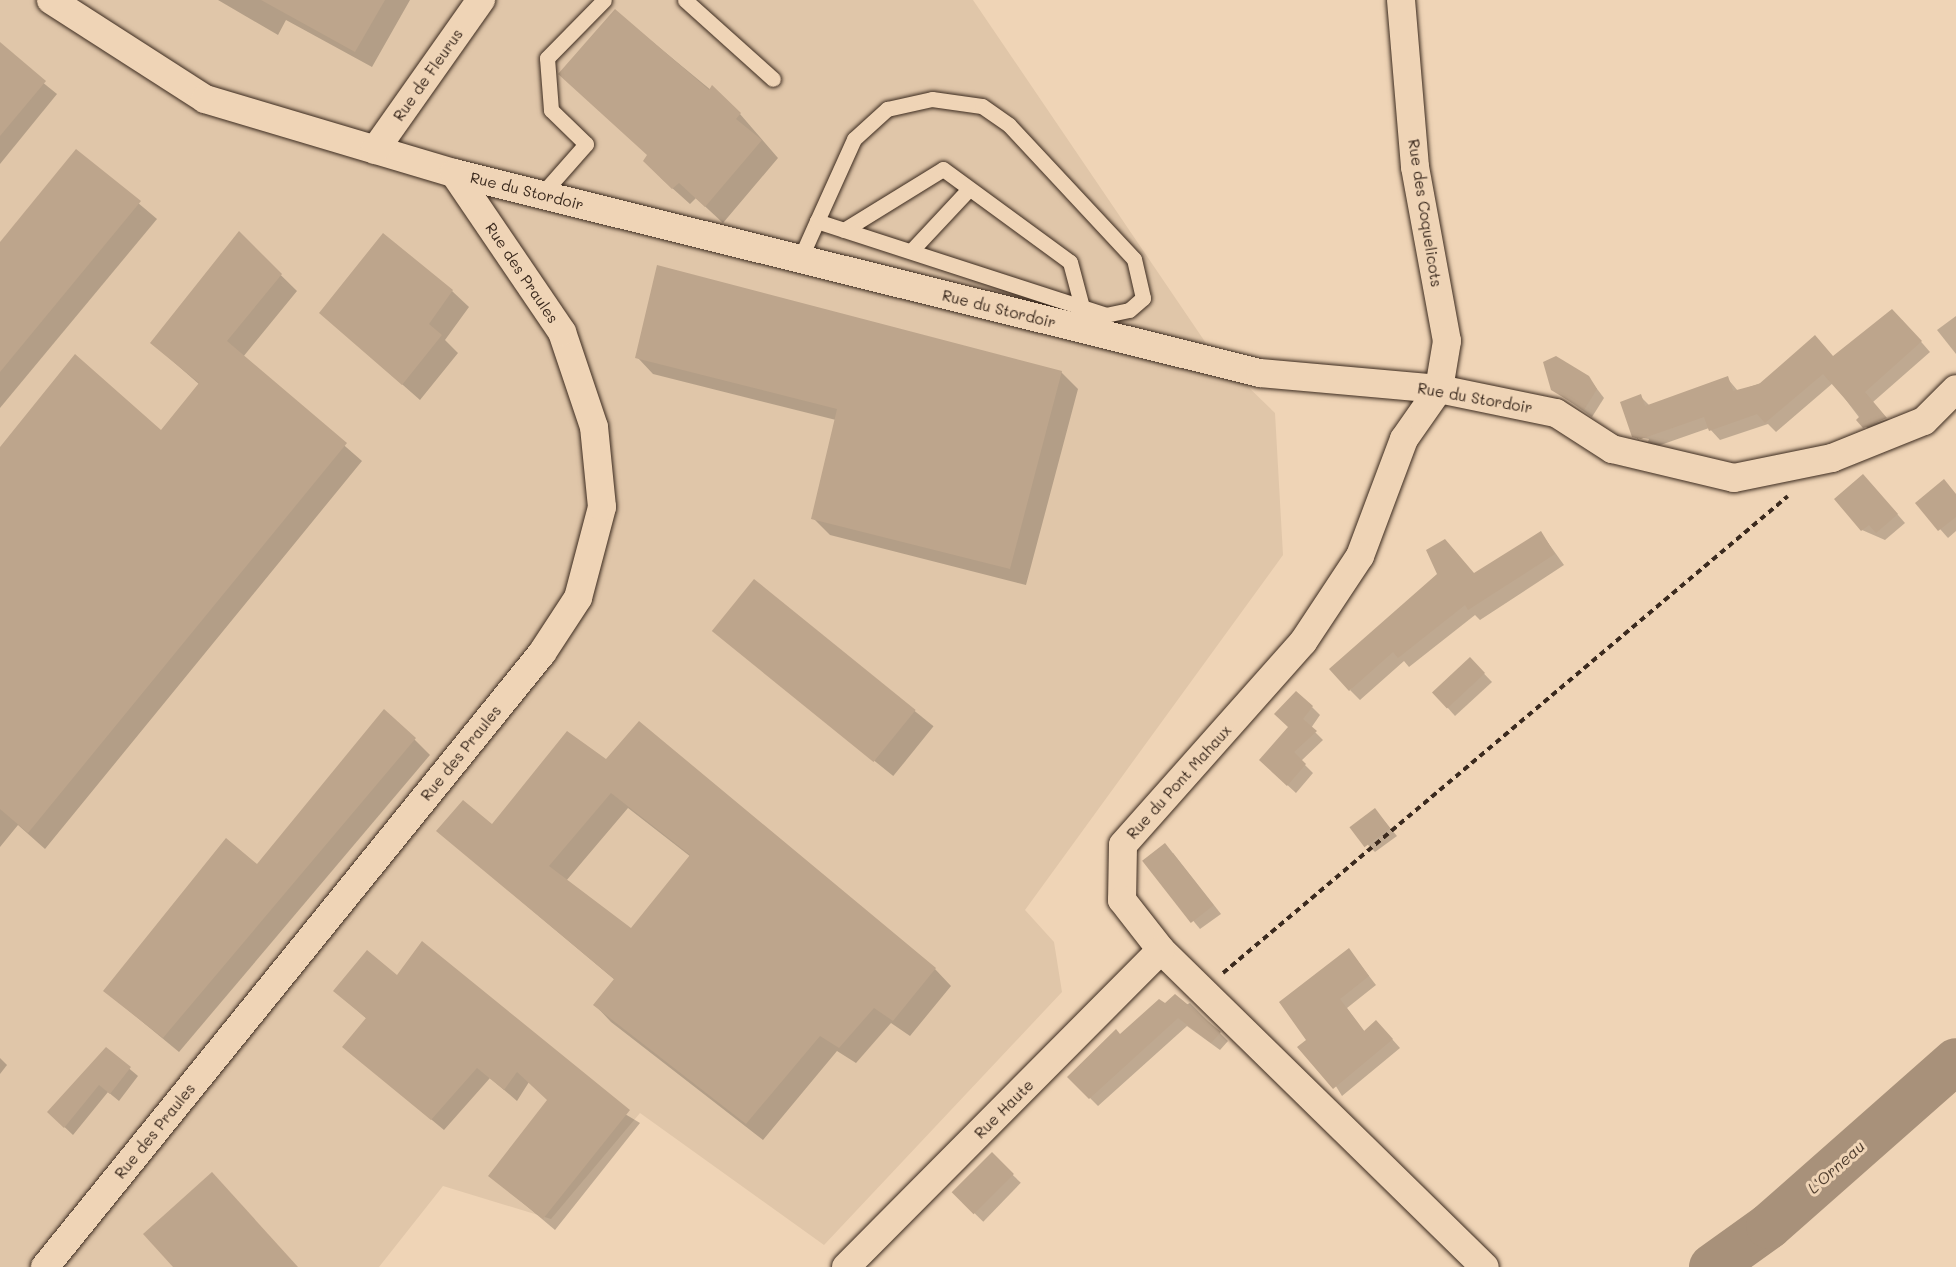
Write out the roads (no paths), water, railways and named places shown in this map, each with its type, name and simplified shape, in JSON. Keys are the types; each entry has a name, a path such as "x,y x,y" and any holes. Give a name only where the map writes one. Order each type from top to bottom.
{"street":[{"name":"Rue du Stordoir","path":"51,0 205,99 454,173 1260,374 1439,389 1556,413 1612,449 1734,478 1832,458 1924,421 1956,389"},
{"name":"Rue de Fleurus","path":"375,150 482,0"},
{"name":"Rue des Coquelicots","path":"1401,0 1415,167 1447,341 1439,389"},
{"name":"Rue des Praules","path":"45,1267 542,653 578,598 602,507 594,427 562,332 454,173"},
{"name":"Rue du Pont Mahaux","path":"1439,389 1404,439 1360,556 1303,642 1123,845 1122,900 1161,950 1485,1267"},
{"name":"Rue Haute","path":"846,1267 1161,950"}],"lane":[{"path":"541,195 586,144 551,110 547,58 604,0"},
{"path":"685,0 773,79"},
{"path":"800,259 817,221 854,139 887,109 932,99 982,106 1009,125 1134,259 1143,298 1129,310 1106,315 817,221"},
{"path":"844,230 943,169 1070,262 1082,307"},
{"path":"911,251 969,189"}],"waterway":[{"name":"L'Orneau","path":"1712,1267 1769,1226 1956,1061"}]}
